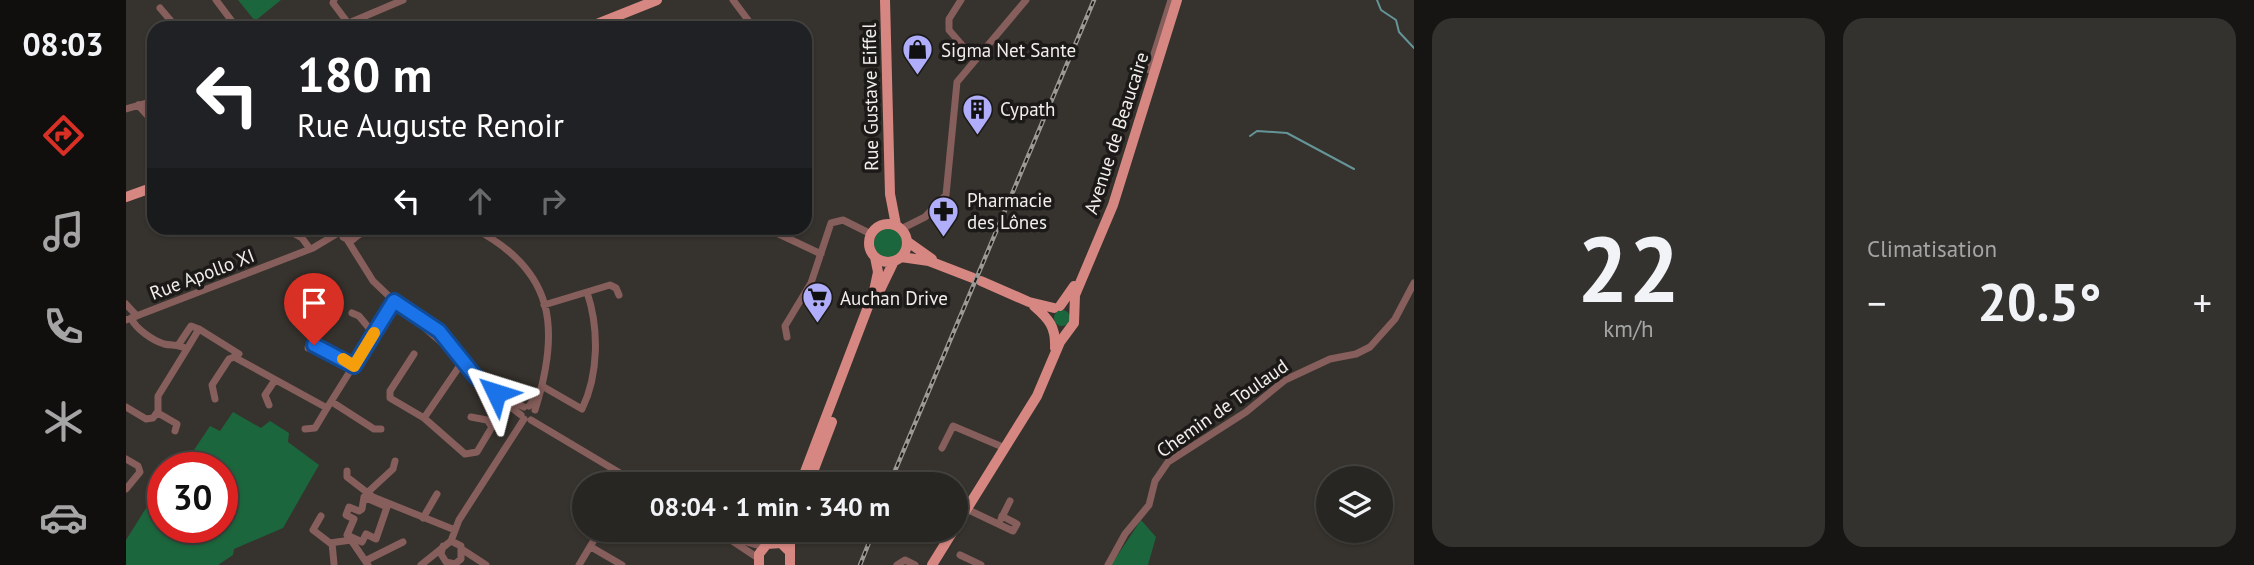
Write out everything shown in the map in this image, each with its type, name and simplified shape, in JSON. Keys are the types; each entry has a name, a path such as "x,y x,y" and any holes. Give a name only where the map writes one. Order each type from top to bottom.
{"main road":[{"path":"604,21 657,0"},
{"name":"Rue Gustave Eiffel","path":"885,0 890,194 903,233"},
{"name":"Avenue de Beaucaire","path":"1067,330 1073,323 1072,311 1082,274 1113,205 1177,0"},
{"path":"126,197 147,190"},
{"name":"Rue Gustave Eiffel","path":"880,226 890,194"},
{"path":"805,472 874,291 878,272 869,244 872,234 880,226 903,233 942,265"},
{"path":"812,472 897,259 903,233"},
{"path":"875,257 882,261 897,259 942,265 1030,302 1072,311"},
{"name":"Avenue de Beaucaire","path":"1052,323 1057,307 1082,274"},
{"path":"968,500 988,475 1037,396 1067,330 1052,323 1030,302"},
{"path":"1052,323 1055,356"},
{"path":"759,562 770,542"},
{"path":"791,542 792,560"},
{"path":"934,562 944,542"},
{"path":"934,562 944,542"},
{"path":"767,545 781,543 792,560"}],"street":[{"path":"216,0 229,21"},
{"path":"334,0 333,3 346,21"},
{"path":"353,21 403,0"},
{"path":"733,0 749,21"},
{"path":"961,0 949,19 949,30 974,60"},
{"path":"903,233 939,206 946,195 957,82 1009,24 1026,0"},
{"name":"Avenue de Beaucaire","path":"1149,70 1171,0"},
{"path":"160,8 171,21"},
{"path":"127,107 147,103"},
{"path":"138,105 147,115"},
{"path":"787,337 785,326 806,294 834,220 851,223 872,234"},
{"path":"297,235 310,249"},
{"name":"Rue Apollo XI","path":"329,241 336,235"},
{"name":"Rue Apollo XI","path":"132,318 329,241 352,235"},
{"path":"356,235 359,256 373,281 394,301 439,331 475,376 496,393 615,472"},
{"path":"421,565 451,541 455,530 529,413 541,389 550,352 544,305 532,273 524,263 483,235"},
{"path":"781,235 821,254"},
{"name":"Chemin de Toulaud","path":"1108,565 1125,534 1149,505 1155,481 1168,462 1246,412 1285,380 1330,359 1356,354 1370,347 1395,319 1414,283"},
{"path":"544,305 610,285 616,288 620,295"},
{"path":"541,389 582,409 593,377 594,324 587,292"},
{"path":"305,429 316,428 394,301"},
{"path":"126,304 135,326 163,344 183,346"},
{"path":"352,313 374,334"},
{"path":"158,413 158,396 191,327 199,329 239,354"},
{"path":"308,348 321,346 354,366"},
{"path":"414,354 390,391 390,397 424,418 465,454 477,452 492,427 487,419 471,417"},
{"path":"215,399 212,385 231,357 374,429 381,429"},
{"path":"424,418 463,361"},
{"path":"269,405 265,395 275,380"},
{"path":"126,407 146,419 158,413"},
{"path":"158,413 177,424 176,431"},
{"path":"942,449 953,426 1005,448"},
{"path":"126,459 138,466 139,472 126,489"},
{"path":"367,493 393,469 395,461"},
{"path":"347,471 347,477 367,493 423,519 455,530"},
{"path":"423,519 437,494"},
{"path":"364,497 387,507 383,514 386,516 376,540 366,534 362,542 347,535 354,519 346,515 349,507 359,511 364,497"},
{"path":"968,509 1000,520 1010,501"},
{"path":"321,516 314,532 332,543 351,540 368,562 403,542"},
{"path":"451,541 486,565"},
{"path":"579,565 594,542"},
{"path":"736,542 759,562"},
{"path":"753,542 767,545"},
{"path":"332,543 334,564"},
{"path":"443,546 442,557 452,564 461,559 463,550"},
{"path":"591,547 622,565"},
{"path":"960,555 970,563 981,565"},
{"path":"897,565 905,560 915,565"}],"green space":[{"path":"238,0 281,0 255,21"},
{"path":"889,228 899,233 904,243 899,253 889,258 879,253 874,243 879,233"},
{"path":"1059,310 1065,310 1070,318 1068,324 1059,326 1054,321 1054,315"},
{"path":"233,412 261,428 270,421 289,433 288,442 319,465 283,528 234,549 233,555 218,565 126,565 126,540 147,507 147,543 238,543 238,452 193,452 210,426 220,431"},
{"path":"1141,520 1156,537 1148,565 1111,565"}],"waterway":[{"path":"1377,0 1381,10 1396,20 1399,32 1414,48"},
{"path":"1250,136 1257,131 1287,133 1354,169"}],"railway":[{"path":"894,472 1094,0"},
{"path":"860,565 869,542"}],"slow traffic":[{"path":"343,359 354,366 374,333"}],"place":[{"name":"Sigma Net Sante","path":"918,77"},
{"name":"Cypath","path":"977,136"},
{"name":"Pharmacie des Lônes","path":"944,238"},
{"name":"Auchan Drive","path":"817,325"}],"route":[{"path":"314,345 321,346 354,366 394,301 439,331 453,345 475,376 496,393"}]}
